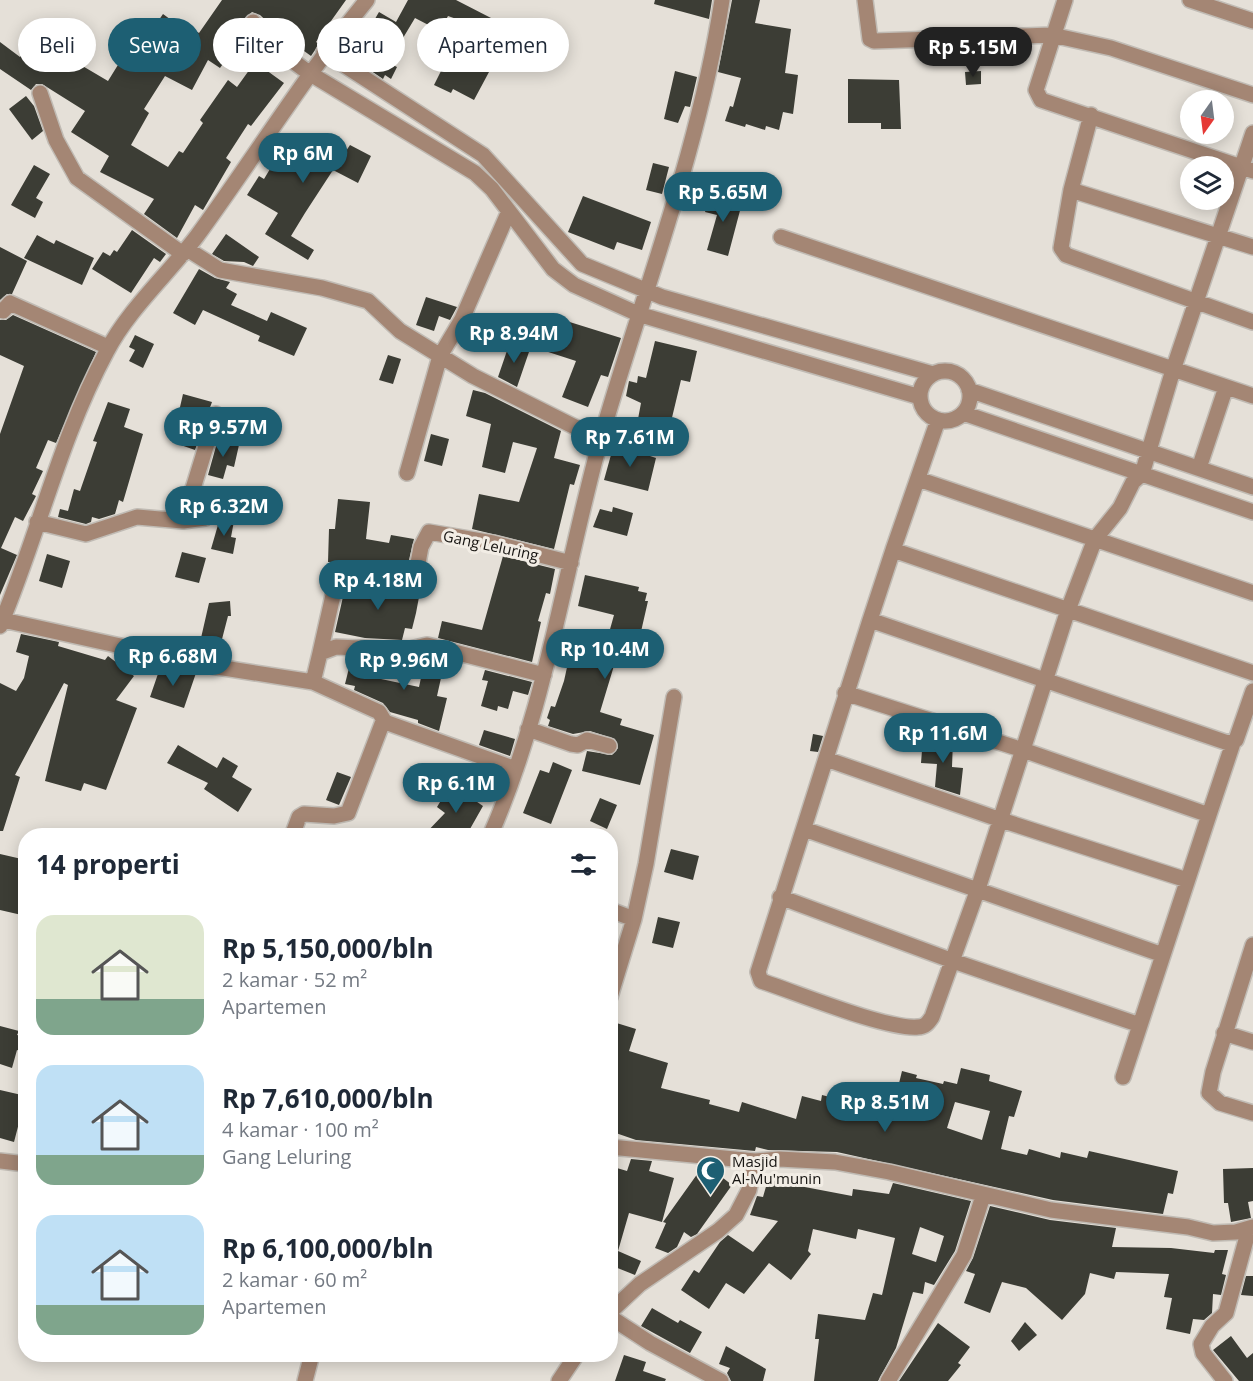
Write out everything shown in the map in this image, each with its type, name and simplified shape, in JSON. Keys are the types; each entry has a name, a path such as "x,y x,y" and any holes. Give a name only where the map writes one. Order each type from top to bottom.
{"street":[{"path":"352,18 367,0"},
{"path":"492,828 516,769 544,675 601,440 698,122 722,0"},
{"path":"865,0 870,39 874,41 1052,35 1111,48 1253,95"},
{"path":"1065,0 1036,90 1036,95 1041,100 1247,169"},
{"path":"1190,0 1253,21"},
{"path":"317,62 249,165 185,251 108,347 37,522 1,623 212,666 314,682 379,712 386,722 516,769"},
{"path":"305,70 457,160 492,189 553,269 566,280 638,314 920,397"},
{"path":"355,72 483,155 582,264 646,291 933,374 951,371 959,375 969,390 970,398 963,413 947,420 938,420 925,411 920,397 921,388 933,374"},
{"path":"40,93 56,140 77,178 185,251 220,270 322,288 368,301 392,325 473,376 601,440"},
{"path":"1091,115 1071,190 1061,248 1066,255 1197,304 1253,322"},
{"path":"938,420 846,693 758,972 761,981 891,1024 917,1028 925,1026 932,1017 978,889 1047,681 1068,610 1095,539 1120,508 1133,482 1142,474 1173,370 1197,304 1218,235 1247,169 1253,133"},
{"path":"1071,190 1253,247"},
{"path":"407,472 440,356 462,319 509,211"},
{"path":"781,237 1253,396"},
{"path":"0,310 3,311 10,303 108,347"},
{"path":"1199,468 1226,387"},
{"path":"969,390 1149,450 1253,488"},
{"path":"963,413 1253,512"},
{"path":"183,521 216,414"},
{"path":"918,478 1253,593"},
{"path":"37,522 86,534 137,517 183,521 205,518"},
{"name":"Gang Leluring","path":"320,653 336,582 350,573 416,574 421,547 429,532 493,543 571,563"},
{"path":"893,550 1253,673"},
{"path":"870,620 1233,743"},
{"path":"314,682 320,653 336,647 406,650 427,645 544,675"},
{"path":"1123,1077 1233,743 1253,691"},
{"path":"846,693 1023,750 1209,815"},
{"path":"618,971 634,919 646,864 674,697"},
{"path":"295,828 300,817 304,814 334,816 348,813 382,724 386,722"},
{"path":"528,729 571,744 578,745 587,740 609,746"},
{"path":"826,759 1001,820 1187,880"},
{"path":"804,829 1163,955"},
{"path":"780,897 952,961 1140,1025"},
{"path":"618,913 634,919"},
{"path":"1253,945 1250,966 1224,1034 1209,1094 1220,1103 1253,1113"},
{"path":"1224,1034 1253,1042"},
{"path":"618,1148 755,1161 779,1159 853,1165 1051,1210 1188,1227 1214,1233 1251,1228 1226,1313 1212,1326 1201,1344 1203,1353 1225,1381"},
{"path":"0,1161 18,1163"},
{"path":"618,1305 640,1284 717,1231 736,1215 749,1190 755,1161"},
{"path":"888,1381 964,1255 983,1196"},
{"path":"618,1322 650,1343 721,1381"},
{"path":"305,1381 310,1362"},
{"path":"559,1381 572,1362"}],"building":[{"path":"222,0 346,0 333,18 317,18 317,47 311,56 305,52 305,18 263,18 252,12 245,18 213,18 213,63 208,60 192,90 165,76 144,109 149,113 131,145 168,167 179,151 183,153 203,123 200,120 228,80 237,87 248,72 269,72 284,83 251,126 248,124 226,158 231,162 203,210 195,205 177,238 144,214 154,199 100,172 109,156 71,132 85,111 42,84 36,84 31,90 0,69 0,42 18,56 18,72 93,72 108,81 114,72 201,72 201,30"},
{"path":"408,0 456,0 491,18 448,16 447,18 415,18 405,35 405,18 398,18"},
{"path":"655,0 712,0 709,19 654,4"},
{"path":"732,0 760,0 755,23 791,29 785,73 798,75 793,114 783,112 779,130 766,126 765,130 746,124 745,127 725,121 730,106 733,107 741,78 718,72"},
{"path":"379,12 389,18 375,18"},
{"path":"675,71 697,77 690,107 685,106 678,123 664,119"},
{"path":"981,71 981,84 966,85 965,72"},
{"path":"373,72 394,72 391,79 385,75 383,79"},
{"path":"440,72 489,72 474,100 453,89 451,93 434,85"},
{"path":"848,79 899,80 901,129 881,129 881,123 848,123"},
{"path":"26,96 34,106 43,131 32,140 9,109"},
{"path":"300,133 318,144 323,136 346,151 350,145 371,156 358,183 333,170 291,236 314,250 308,260 265,234 278,213 247,195 259,176 264,179 276,159 282,163"},
{"path":"653,163 669,167 662,194 646,190"},
{"path":"34,165 50,174 36,198 43,202 35,218 11,205"},
{"path":"710,194 742,203 728,256 707,250 717,215 705,212"},
{"path":"583,196 651,222 642,250 617,242 614,250 568,232"},
{"path":"132,230 166,254 160,262 154,258 131,293 92,269 103,252 110,256 114,250 117,252"},
{"path":"226,234 259,257 253,266 244,262 224,261 212,254"},
{"path":"37,235 54,244 56,240 94,258 82,285 24,258"},
{"path":"0,247 27,261 12,294 7,294 0,300"},
{"path":"199,269 215,278 230,282 226,288 237,294 231,305 267,321 271,312 307,328 294,356 258,341 260,336 203,310 195,325 173,313"},
{"path":"426,297 457,307 450,320 439,316 434,331 416,325"},
{"path":"13,315 96,352 56,443 48,440 36,468 43,471 32,494 36,496 23,521 15,517 1,548 17,555 0,595 0,434 24,366 0,355 0,320 6,320"},
{"path":"560,319 621,338 608,377 601,375 588,407 562,397 576,361 539,349 549,320 558,323"},
{"path":"135,335 154,344 143,368 129,361 135,350 129,347"},
{"path":"655,341 697,351 690,382 681,380 670,426 638,419 641,403 626,396 629,381 637,383 638,376 646,378"},
{"path":"510,342 530,349 517,387 498,377"},
{"path":"388,355 401,359 393,384 379,380"},
{"path":"473,390 485,393 561,431 554,458 580,465 574,485 570,484 554,549 472,529 479,494 519,502 537,448 513,442 505,473 482,467 491,424 466,416"},
{"path":"183,394 212,402 195,450 172,442"},
{"path":"108,402 130,409 124,427 143,434 123,502 119,500 115,514 99,519 92,517 91,522 86,524 58,517 60,509 68,511 74,489 80,491 97,442 93,441"},
{"path":"431,434 449,439 442,466 424,461"},
{"path":"218,439 239,445 234,467 227,465 223,479 208,475"},
{"path":"614,444 656,458 648,491 604,480"},
{"path":"338,499 370,502 366,539 389,543 391,535 414,539 408,564 328,562 329,529 335,529"},
{"path":"613,507 633,513 627,536 593,527 600,509 612,512"},
{"path":"220,518 234,521 231,537 236,538 233,554 211,549"},
{"path":"182,552 206,558 199,583 175,577"},
{"path":"47,554 70,561 62,588 39,581"},
{"path":"503,556 555,569 550,594 546,593 538,621 541,622 532,662 438,638 442,621 482,630"},
{"path":"585,575 639,587 638,591 647,593 645,601 648,601 640,636 646,638 638,665 616,659 600,712 622,719 620,725 654,735 640,785 582,771 587,751 612,755 618,748 615,739 590,731 573,734 548,726 550,720 547,718 551,706 555,707 564,681 575,631 607,640 614,615 578,606"},
{"path":"353,583 415,584 413,595 419,597 416,613 412,629 405,628 402,640 365,638 335,632 345,588"},
{"path":"230,601 231,616 228,616 221,643 201,638 209,603"},
{"path":"21,634 59,642 58,646 105,660 108,656 134,676 116,700 137,708 106,790 84,783 81,791 45,781 68,685 64,683 15,775 20,777 3,831 0,831 0,683 16,691 24,678 29,656 16,652"},
{"path":"426,655 445,660 437,696 447,698 439,731 418,723 418,720 390,712 383,703 354,690 355,686 345,684 351,660 383,667 381,679 419,687"},
{"path":"160,668 181,675 183,670 196,673 184,708 150,697"},
{"path":"485,670 532,682 528,695 513,691 508,709 498,706 497,711 481,706 488,681 482,680"},
{"path":"484,730 515,739 510,756 479,745"},
{"path":"813,734 823,736 818,752 810,751"},
{"path":"923,738 953,740 952,767 963,768 960,795 935,787 937,764 921,763"},
{"path":"178,745 217,768 223,757 238,766 232,777 252,789 238,812 204,789 208,783 167,763"},
{"path":"553,762 572,770 551,824 523,813 540,770 549,773"},
{"path":"337,772 351,777 339,805 326,800"},
{"path":"451,784 483,806 471,828 431,828 445,813 437,807"},
{"path":"600,798 617,805 607,828 590,821"},
{"path":"671,849 699,856 693,880 664,872"},
{"path":"0,854 18,858 18,914 0,910"},
{"path":"658,917 680,922 673,948 652,943"},
{"path":"618,1023 636,1029 629,1051 668,1063 661,1088 710,1100 709,1104 739,1112 742,1102 796,1119 802,1096 821,1101 822,1095 841,1100 843,1095 892,1112 902,1071 917,1075 916,1078 943,1084 944,1081 957,1084 961,1068 990,1075 989,1081 1022,1091 1014,1117 1009,1116 1001,1149 1027,1155 1029,1149 1060,1158 1061,1152 1087,1158 1089,1151 1178,1171 1173,1194 1168,1193 1163,1214 1053,1200 837,1152 768,1150 756,1147 755,1151 636,1140 618,1134","holes":["955,1102 990,1111 982,1140 947,1128"]},
{"path":"0,1026 18,1031 18,1050 12,1068 0,1064"},
{"path":"0,1090 18,1094 18,1127 14,1142 0,1138"},
{"path":"631,1159 652,1161 649,1171 674,1178 662,1222 629,1213 618,1251 618,1168 627,1171"},
{"path":"703,1166 720,1167 718,1174 732,1185 697,1234 691,1237 684,1232 677,1247 668,1253 655,1248 666,1223 663,1222"},
{"path":"1253,1168 1253,1201 1248,1202 1251,1218 1231,1222 1228,1203 1224,1203 1223,1169"},
{"path":"769,1176 790,1181 789,1184 852,1196 853,1189 889,1194 893,1183 971,1201 955,1251 934,1285 925,1282 923,1294 913,1292 896,1348 878,1381 814,1381 819,1339 815,1339 818,1314 865,1320 873,1293 882,1295 895,1238 858,1229 856,1239 813,1229 808,1251 811,1254 791,1280 769,1263 744,1294 726,1283 709,1309 681,1290 694,1270 699,1273 720,1242 728,1235 753,1252 778,1221 750,1215 757,1196 763,1197","holes":["920,1227 944,1236 936,1262 912,1254"]},
{"path":"990,1206 1050,1220 1116,1228 1112,1247 1171,1248 1214,1253 1215,1250 1228,1250 1222,1274 1226,1275 1221,1295 1213,1294 1212,1313 1204,1320 1193,1319 1190,1334 1166,1329 1172,1298 1164,1297 1169,1274 1116,1272 1114,1279 1090,1273 1085,1294 1062,1320 1026,1288 1002,1282 990,1313 964,1303 975,1274 966,1271 973,1258"},
{"path":"618,1251 641,1261 635,1275 618,1268"},
{"path":"1246,1276 1253,1276 1253,1296 1241,1295"},
{"path":"652,1308 678,1323 680,1320 702,1332 690,1353 641,1326"},
{"path":"1025,1322 1037,1335 1019,1351 1011,1341"},
{"path":"938,1323 970,1347 958,1363 961,1365 948,1381 899,1381"},
{"path":"1231,1336 1247,1358 1253,1353 1253,1381 1239,1381 1213,1350"},
{"path":"726,1346 766,1369 763,1381 731,1381 727,1373 730,1368 719,1364"},
{"path":"624,1355 646,1362 643,1371 666,1379 665,1381 615,1381"}],"place":[{"name":"Masjid Al-Mu'munin","path":"711,1196"}]}
